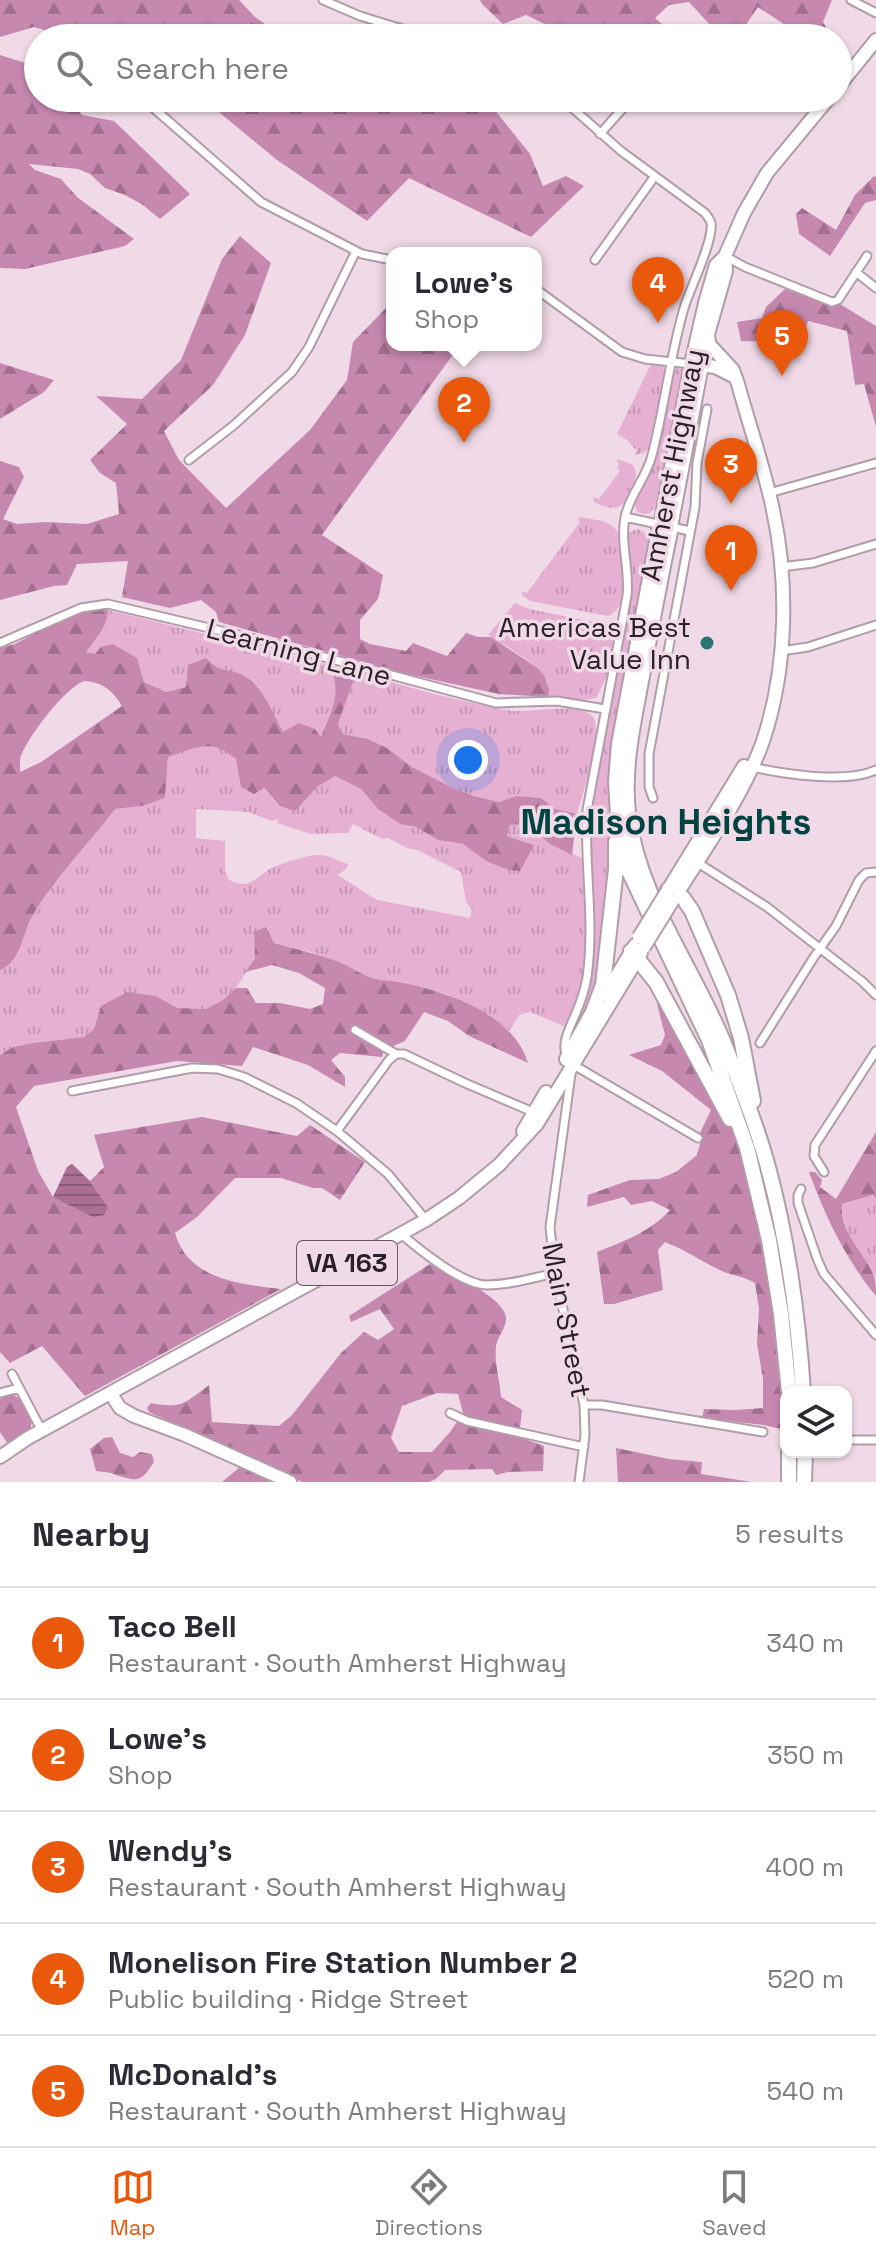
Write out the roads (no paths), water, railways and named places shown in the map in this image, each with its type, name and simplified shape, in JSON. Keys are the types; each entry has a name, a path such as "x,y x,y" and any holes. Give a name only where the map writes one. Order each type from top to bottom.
{"highway":[{"name":"Amherst Highway","path":"666,526 619,744 616,805 629,871 709,1040 753,1172 769,1240 788,1386"},
{"name":"Amherst Highway","path":"666,526 631,735 627,777 629,815 645,880 715,1023 765,1156 791,1278 803,1386"},
{"path":"570,1061 603,985 616,869 616,805"},
{"path":"673,894 683,898 692,911 728,995 741,1038 765,1156"},
{"path":"638,948 735,1127 753,1172"},
{"path":"789,1458 789,1482"},
{"path":"804,1482 805,1458"}],"main road":[{"path":"852,70 876,40"},
{"path":"725,256 759,185 818,112"},
{"name":"Amherst Highway","path":"696,364 726,271 725,256"},
{"name":"Amherst Highway","path":"666,526 705,303 716,265 725,256"},
{"path":"708,334 709,344 733,370 736,379"},
{"path":"696,364 722,369 736,379"},
{"name":"VA 163","path":"692,860 740,791 752,767 769,717 781,651 781,567 769,493 736,379"},
{"name":"VA 163","path":"0,1457 426,1220 499,1165 537,1124 570,1061 673,894 769,717"},
{"name":"VA 163","path":"517,1145 533,1112 570,1061"},
{"path":"115,1391 116,1404 124,1411 290,1482"}],"street":[{"path":"323,0 386,24"},
{"path":"851,0 876,13"},
{"path":"158,112 261,202 356,251 386,259"},
{"path":"576,112 600,134 705,213 711,224 709,240 685,306 652,456 625,517 690,531"},
{"path":"600,134 620,112"},
{"path":"595,260 655,176"},
{"path":"189,460 234,425 292,372 309,347 356,251"},
{"path":"725,256 832,302 838,300 867,256"},
{"path":"856,272 876,288"},
{"path":"542,294 622,352 645,359 696,364"},
{"path":"653,798 649,787 649,754 695,507 697,463 707,409"},
{"path":"769,493 876,463"},
{"name":"Main Street","path":"579,1482 584,1447 584,1405 555,1273 550,1211 570,1061 565,1038 584,993 589,966 587,810 628,585 623,547 625,517"},
{"path":"781,567 825,560 876,544"},
{"name":"Learning Lane","path":"0,643 81,608 108,604 268,642 496,703 557,701 605,709"},
{"path":"781,651 808,647 876,625"},
{"path":"752,767 842,777 876,770"},
{"path":"692,860 767,907 876,995"},
{"path":"760,1043 836,926 859,880 866,873 875,872"},
{"path":"355,1030 396,1054 404,1054 533,1112"},
{"path":"824,1172 814,1156 815,1145 876,1051"},
{"path":"337,1131 396,1054"},
{"path":"570,1061 698,1138"},
{"path":"72,1091 180,1069 218,1069 244,1077 272,1089 337,1131 388,1174 426,1220"},
{"path":"801,1189 798,1203 818,1261 831,1284 876,1335"},
{"path":"401,1234 449,1269 477,1284 492,1285 555,1273"},
{"path":"12,1374 42,1431"},
{"path":"0,1393 19,1388"},
{"path":"584,1405 602,1405 763,1432"},
{"path":"450,1413 467,1421 584,1447"},
{"path":"852,1440 876,1440"}],"place":[{"name":"Monelison Fire Station Number 2","path":"658,323"},
{"name":"McDonald's","path":"782,376"},
{"name":"Lowe's","path":"464,443"},
{"name":"Wendy's","path":"731,504"},
{"name":"Taco Bell","path":"731,591"},
{"name":"Americas Best Value Inn","path":"707,643"}],"district":[{"name":"Madison Heights","path":"666,821"}]}
